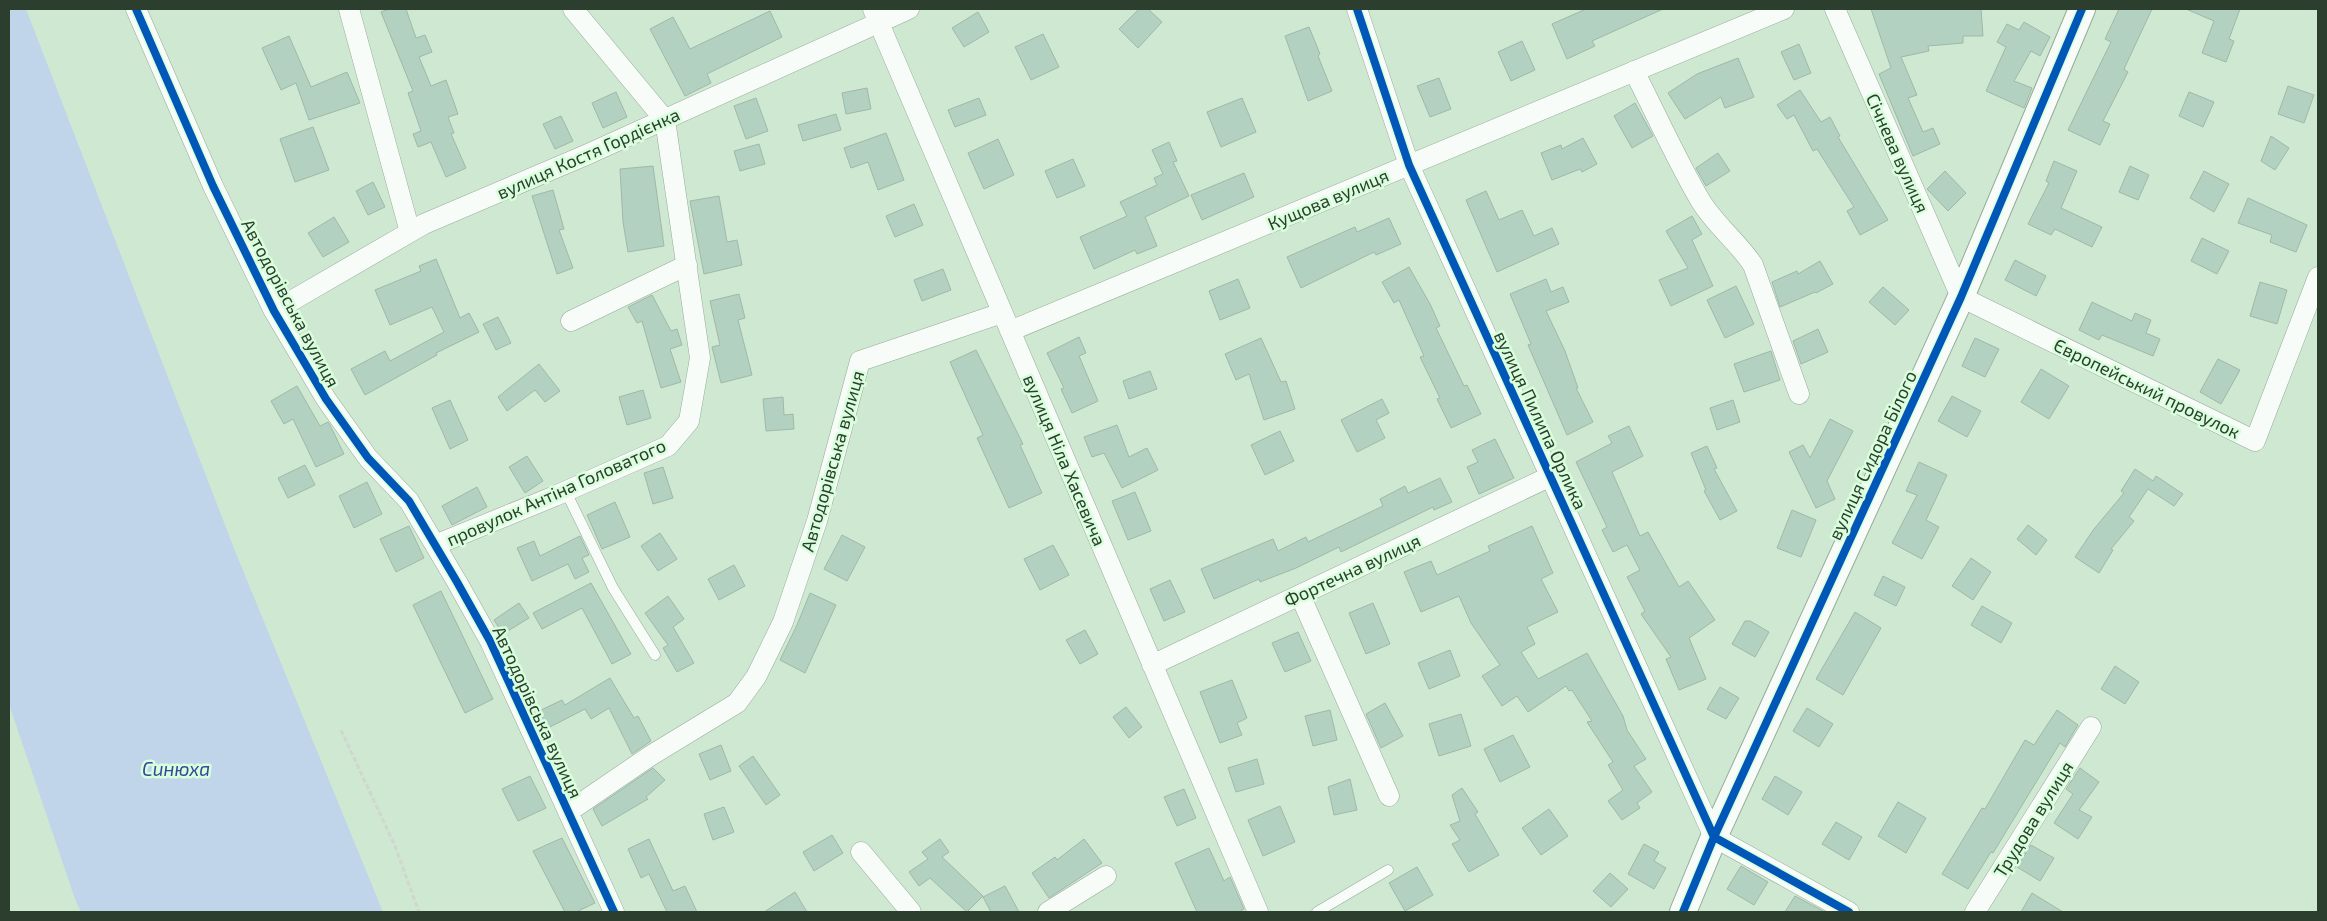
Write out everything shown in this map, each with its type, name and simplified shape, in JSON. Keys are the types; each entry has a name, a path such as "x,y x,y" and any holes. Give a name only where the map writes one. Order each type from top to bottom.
{"street":[{"name":"Автодорівська вулиця","path":"136,9 213,186 274,310 326,400 368,458 409,501 490,641 614,912"},
{"path":"349,9 410,232"},
{"path":"573,9 665,120"},
{"name":"вулиця Костя Гордієнка","path":"274,310 410,232 665,120 876,16 909,9"},
{"name":"вулиця Пилипа Орлика","path":"1356,9 1409,165 1714,837"},
{"name":"Кущова вулиця","path":"1010,331 1784,9"},
{"name":"Січнева вулиця","path":"1835,9 1961,298"},
{"name":"вулиця Сидора Білого","path":"1683,912 1714,837 1961,298 2082,9"},
{"name":"вулиця Ніла Хасевича","path":"876,16 1258,912"},
{"path":"1634,71 1701,201 1716,222 1742,248 1753,266 1799,394"},
{"name":"провулок Антіна Головатого","path":"435,545 566,492 668,446 689,421 700,358 665,120"},
{"path":"571,321 687,265"},
{"name":"Європейський провулок","path":"1961,298 2255,440 2318,277"},
{"name":"Автодорівська вулиця","path":"568,812 650,756 737,703 756,677 783,622 817,521 860,361 1002,312"},
{"name":"Фортечна вулиця","path":"1152,665 1551,476"},
{"path":"1300,595 1389,796"},
{"name":"Трудова вулиця","path":"1975,912 2091,727"},
{"path":"1714,837 1849,912"},
{"path":"861,852 911,912"},
{"path":"1048,912 1106,876"}],"lane":[{"path":"566,492 613,588 655,655"},
{"path":"1317,912 1388,870"}],"path":[{"path":"341,730 394,846 419,912"}],"water":[{"name":"Синюха","path":"9,9 26,9 235,551 383,912 81,912 75,899 9,704"}],"building":[{"path":"389,9 406,9 416,38 425,35 432,52 419,57 431,86 446,80 458,114 448,117 454,133 451,134 466,168 446,177 431,142 418,147 413,134 421,131 408,93 413,91 381,12"},
{"path":"1139,9 1148,9 1162,22 1138,48 1119,29"},
{"path":"1586,9 1663,9 1592,41 1595,46 1567,59 1552,24"},
{"path":"1871,9 1981,9 1983,36 1963,36 1963,43 1928,46 1929,51 1901,57 1917,95 1908,98 1923,132 1933,128 1940,144 1913,156 1879,74 1891,68"},
{"path":"2119,9 2152,9 2124,69 2128,72 2103,121 2110,124 2100,145 2068,130 2111,42 2105,39"},
{"path":"2186,9 2240,9 2229,39 2234,41 2226,62 2202,53 2214,21"},
{"path":"770,11 782,37 707,74 711,83 685,96 650,29 673,17 690,49"},
{"path":"978,12 989,32 964,47 952,28"},
{"path":"2024,22 2050,37 2040,56 2031,51 2014,81 2032,88 2024,108 1986,91 2006,47 1997,42 2007,24 2019,30"},
{"path":"1309,27 1332,91 1308,101 1285,36"},
{"path":"1043,34 1059,67 1031,80 1015,47"},
{"path":"289,36 311,87 347,72 360,103 309,120 296,83 281,90 262,48"},
{"path":"1522,41 1535,70 1511,81 1498,52"},
{"path":"1799,44 1811,73 1794,80 1781,52"},
{"path":"1738,58 1754,97 1725,108 1721,97 1685,119 1668,93 1697,74"},
{"path":"1439,78 1451,109 1430,117 1417,86"},
{"path":"2288,86 2314,95 2304,123 2278,114"},
{"path":"867,88 871,109 846,114 842,93"},
{"path":"1800,90 1821,122 1830,117 1840,136 1838,137 1888,220 1860,235 1847,211 1854,207 1817,149 1813,151 1794,115 1787,119 1777,105"},
{"path":"616,92 627,117 603,128 592,103"},
{"path":"2189,92 2214,102 2203,127 2179,116"},
{"path":"756,98 768,131 746,139 734,106"},
{"path":"979,98 986,115 955,127 948,110"},
{"path":"1242,98 1256,132 1221,147 1207,112"},
{"path":"1635,103 1653,136 1632,148 1614,116"},
{"path":"836,114 841,130 803,141 798,125"},
{"path":"561,116 573,141 555,149 543,124"},
{"path":"313,127 329,170 295,182 280,139"},
{"path":"886,133 904,180 878,190 868,162 851,168 844,148"},
{"path":"2271,136 2289,148 2275,170 2261,161"},
{"path":"1583,138 1597,164 1582,172 1580,169 1552,180 1541,153 1561,145 1562,149"},
{"path":"998,139 1014,175 984,189 968,153"},
{"path":"1169,142 1177,161 1173,162 1189,196 1145,217 1157,246 1137,254 1135,250 1094,269 1080,237 1127,216 1120,202 1157,185 1154,178 1163,174 1152,150"},
{"path":"759,144 765,164 740,171 734,151"},
{"path":"1718,153 1730,171 1706,186 1696,168"},
{"path":"1073,159 1085,186 1057,198 1045,171"},
{"path":"2054,161 2077,171 2061,208 2102,227 2092,247 2055,229 2051,235 2028,224 2049,183 2046,181"},
{"path":"653,166 664,246 628,252 623,222 620,169"},
{"path":"2130,166 2149,175 2138,200 2119,192"},
{"path":"1945,171 1966,193 1948,211 1927,189"},
{"path":"2204,171 2229,184 2214,212 2190,198"},
{"path":"1244,173 1254,197 1202,220 1191,195"},
{"path":"373,182 385,207 368,215 356,191"},
{"path":"553,190 564,229 559,230 573,268 557,274 532,196"},
{"path":"1486,191 1499,220 1522,210 1534,236 1552,228 1559,244 1497,272 1466,200"},
{"path":"719,196 727,242 737,240 742,265 704,274 690,201"},
{"path":"2248,198 2307,225 2296,252 2270,242 2272,235 2238,223"},
{"path":"914,204 923,225 895,237 886,216"},
{"path":"1692,216 1702,234 1692,240 1713,286 1671,306 1659,280 1688,268 1666,231"},
{"path":"334,217 349,242 323,257 308,233"},
{"path":"1389,218 1401,244 1376,255 1374,252 1301,288 1287,257 1355,227 1357,232"},
{"path":"2202,238 2229,251 2217,274 2191,261"},
{"path":"436,259 460,318 469,313 479,332 436,353 437,355 365,395 351,369 385,351 390,361 444,332 432,307 390,325 375,290 421,271 419,266"},
{"path":"2015,260 2046,276 2036,296 2005,280"},
{"path":"1820,261 1833,284 1780,307 1772,282 1797,271 1798,274"},
{"path":"1409,267 1430,304 1440,326 1436,328 1464,386 1467,385 1481,414 1451,428 1437,399 1440,398 1420,357 1424,356 1399,300 1394,303 1382,282"},
{"path":"943,269 951,290 922,301 914,280"},
{"path":"1238,279 1250,308 1220,320 1209,291"},
{"path":"1546,279 1551,292 1563,287 1569,302 1546,311 1565,351 1578,388 1576,388 1593,422 1567,435 1528,345 1531,344 1510,294"},
{"path":"2260,282 2287,290 2277,324 2250,316"},
{"path":"1736,286 1754,324 1725,338 1707,300"},
{"path":"1883,287 1909,310 1895,325 1869,302"},
{"path":"739,294 745,318 738,320 752,375 721,383 712,347 720,345 710,301"},
{"path":"652,295 671,331 677,329 682,345 670,349 681,382 661,388 642,321 637,323 628,307"},
{"path":"2092,302 2132,321 2135,313 2151,320 2146,333 2160,339 2153,356 2102,335 2099,340 2079,330"},
{"path":"498,317 511,343 496,350 483,324"},
{"path":"1818,329 1828,352 1801,364 1793,341"},
{"path":"1079,337 1086,353 1079,356 1098,401 1072,413 1061,389 1064,388 1047,353"},
{"path":"1261,338 1281,382 1286,381 1295,409 1264,420 1249,374 1236,380 1225,354"},
{"path":"1975,338 1999,349 1985,377 1962,366"},
{"path":"976,350 1023,444 1020,445 1042,493 1009,508 977,438 983,435 950,362"},
{"path":"1771,351 1780,380 1744,392 1734,364"},
{"path":"2218,359 2240,370 2221,404 2200,392"},
{"path":"539,364 560,391 545,402 535,390 507,411 498,397"},
{"path":"2041,369 2069,386 2049,419 2021,402"},
{"path":"1150,371 1157,389 1129,399 1123,381"},
{"path":"297,386 320,426 328,422 344,454 316,467 293,419 284,424 271,401"},
{"path":"643,390 651,418 627,425 619,397"},
{"path":"1952,396 1981,411 1967,437 1938,421"},
{"path":"783,397 784,415 793,414 794,429 766,431 763,399"},
{"path":"1382,399 1389,413 1376,420 1385,438 1357,452 1341,420"},
{"path":"450,400 468,440 450,449 432,408"},
{"path":"1733,400 1740,422 1717,430 1710,408"},
{"path":"1830,419 1853,431 1827,481 1835,499 1816,508 1789,452 1803,445 1810,458"},
{"path":"1117,425 1129,457 1147,448 1158,470 1122,488 1104,453 1092,457 1084,437"},
{"path":"1629,426 1643,456 1612,472 1640,536 1648,532 1679,587 1688,581 1715,620 1689,638 1706,679 1679,690 1666,659 1671,657 1641,614 1645,611 1627,577 1640,570 1627,545 1613,552 1602,530 1607,527 1576,462 1612,443 1608,436"},
{"path":"1280,431 1294,461 1265,475 1251,445"},
{"path":"1495,439 1514,478 1479,494 1467,467 1478,462 1472,450"},
{"path":"1707,446 1717,468 1714,469 1737,511 1720,520 1704,491 1706,490 1691,453"},
{"path":"527,456 543,481 525,493 509,467"},
{"path":"1919,462 1947,475 1926,520 1939,527 1922,559 1892,543 1917,495 1906,491"},
{"path":"305,465 315,485 288,498 278,478"},
{"path":"663,467 673,498 653,504 644,473"},
{"path":"2135,469 2153,481 2156,476 2183,494 2174,506 2148,489 2129,517 2134,521 2111,549 2113,550 2099,573 2075,557 2094,529 2124,493 2121,491"},
{"path":"1440,478 1452,502 1434,510 1433,507 1341,552 1339,547 1296,568 1260,582 1259,579 1214,599 1201,569 1273,539 1278,551 1306,537 1308,542 1383,506 1380,499 1405,486 1408,493"},
{"path":"367,482 382,514 354,528 339,496"},
{"path":"477,487 487,507 452,525 442,506"},
{"path":"1135,492 1151,531 1128,540 1112,501"},
{"path":"615,502 630,537 602,549 587,515"},
{"path":"1792,510 1816,520 1801,557 1777,548"},
{"path":"2028,525 2047,540 2036,555 2017,539"},
{"path":"409,526 424,558 396,572 380,539"},
{"path":"1532,526 1553,573 1541,579 1558,612 1527,627 1535,644 1521,652 1538,679 1587,653 1623,716 1627,730 1646,759 1634,766 1652,792 1637,803 1640,808 1622,820 1608,801 1623,790 1608,765 1613,762 1587,722 1592,721 1572,690 1569,691 1566,686 1528,712 1517,696 1502,706 1482,676 1500,665 1471,623 1459,596 1421,612 1404,572 1431,561 1437,575 1490,551 1488,546"},
{"path":"660,533 677,559 658,571 641,546"},
{"path":"842,535 865,547 847,581 824,569"},
{"path":"580,536 589,555 582,558 589,572 575,579 568,564 532,581 517,548 534,541 540,556"},
{"path":"1053,545 1069,575 1040,590 1024,559"},
{"path":"1971,558 1991,572 1973,600 1952,586"},
{"path":"734,565 745,586 719,600 708,579"},
{"path":"1883,576 1905,587 1896,606 1874,595"},
{"path":"1170,580 1185,612 1164,621 1150,589"},
{"path":"591,583 631,654 612,664 582,608 542,629 533,613"},
{"path":"441,591 493,699 465,713 413,605"},
{"path":"810,593 836,605 805,673 780,660"},
{"path":"668,596 684,619 673,627 694,663 677,672 663,648 668,645 645,613"},
{"path":"519,603 529,618 503,634 494,620"},
{"path":"1373,603 1390,644 1366,654 1349,613"},
{"path":"1982,606 2012,623 2001,643 1971,625"},
{"path":"1855,612 1881,628 1843,695 1816,679"},
{"path":"1745,621 1750,621 1769,632 1755,657 1732,644"},
{"path":"1085,630 1098,654 1080,664 1066,640"},
{"path":"1298,632 1311,661 1285,672 1272,643"},
{"path":"1450,650 1460,676 1429,689 1418,663"},
{"path":"2115,666 2139,682 2125,704 2101,689"},
{"path":"610,678 634,718 638,716 651,741 632,754 609,708 591,719 585,709 546,729 537,712 562,700 565,705"},
{"path":"1232,680 1247,718 1237,723 1242,735 1220,743 1200,692"},
{"path":"1720,687 1739,698 1726,719 1707,709"},
{"path":"1385,703 1403,736 1381,748 1366,714"},
{"path":"1126,707 1142,727 1129,738 1113,717"},
{"path":"1807,708 1833,724 1819,747 1793,731"},
{"path":"1330,710 1337,740 1313,746 1305,716"},
{"path":"2057,710 2078,725 2065,747 2060,743 1993,853 1991,852 1968,889 1942,874 1982,808 1985,809 2025,740 2034,745"},
{"path":"1461,714 1471,746 1439,756 1429,724"},
{"path":"1513,735 1530,767 1500,782 1484,749"},
{"path":"721,745 731,771 710,780 699,754"},
{"path":"753,756 780,795 766,805 739,766"},
{"path":"1257,759 1264,784 1236,792 1228,768"},
{"path":"653,768 665,780 646,797 648,799 602,826 593,809"},
{"path":"2080,768 2099,782 2079,810 2092,817 2078,839 2054,823 2073,794 2066,789"},
{"path":"530,776 546,808 518,821 502,789"},
{"path":"1775,776 1802,792 1788,815 1762,799"},
{"path":"1350,779 1357,810 1334,815 1328,787"},
{"path":"1462,788 1478,812 1475,814 1499,855 1469,872 1452,844 1460,840 1450,825 1460,821 1452,795"},
{"path":"1184,789 1196,818 1177,826 1164,797"},
{"path":"1898,802 1926,818 1906,853 1878,836"},
{"path":"1280,806 1295,842 1263,856 1248,820"},
{"path":"724,807 734,832 713,840 704,814"},
{"path":"1549,809 1568,836 1541,855 1522,828"},
{"path":"1836,822 1862,837 1849,860 1822,844"},
{"path":"832,835 843,853 814,871 803,852"},
{"path":"562,838 595,903 576,912 565,912 533,851"},
{"path":"649,839 673,891 685,886 697,912 667,912 649,874 641,878 628,849"},
{"path":"940,839 949,852 942,857 983,896 967,912 930,878 919,886 909,872 928,859 922,852"},
{"path":"1084,839 1102,863 1049,898 1032,873 1055,857 1057,860"},
{"path":"1644,844 1659,852 1654,861 1666,868 1654,889 1628,874"},
{"path":"2031,845 2054,858 2040,881 2017,867"},
{"path":"1209,848 1224,881 1230,877 1231,879 1244,909 1239,912 1197,912 1175,863"},
{"path":"1741,866 1768,882 1754,905 1727,889"},
{"path":"1417,867 1433,895 1405,911 1389,883"},
{"path":"1610,873 1628,889 1611,907 1593,891"},
{"path":"1005,886 1019,912 991,912 983,897"},
{"path":"795,892 807,912 764,912"},
{"path":"2032,893 2063,912 2021,912"},
{"path":"1795,896 1825,912 1785,912"}],"cycle path":[{"path":"136,9 213,186 274,311 326,399 368,458 409,501 457,582 490,641 614,912"},
{"path":"1357,9 1409,165 1714,837 1849,912"},
{"path":"1683,912 1714,837 1961,297 2082,9"}]}
